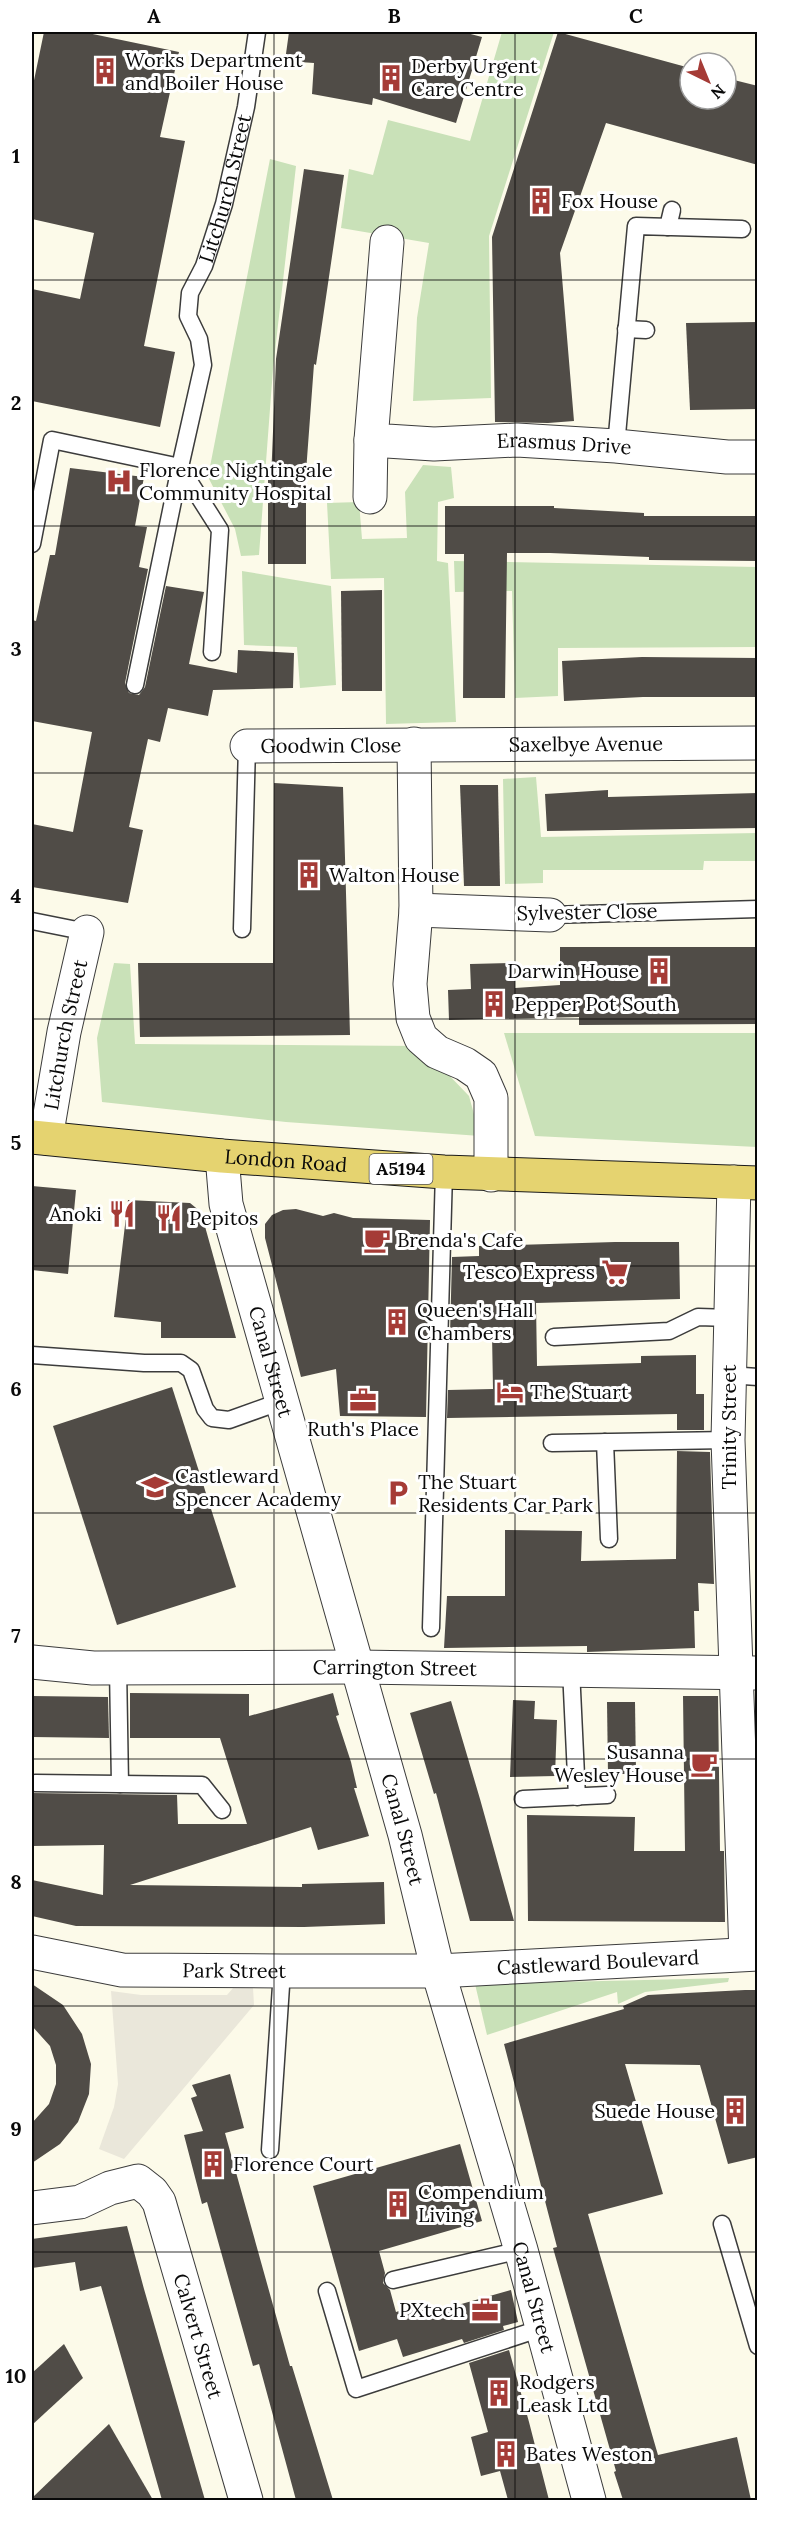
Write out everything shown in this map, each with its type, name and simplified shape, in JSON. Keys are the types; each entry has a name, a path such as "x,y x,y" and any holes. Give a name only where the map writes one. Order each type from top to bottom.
{"main road":[{"name":"London Road","path":"39,1137 222,1156 444,1172 746,1183"}],"street":[{"path":"370,497 371,440 387,242"},
{"name":"Erasmus Drive","path":"371,440 434,444 517,440 616,446 727,457 758,457"},
{"name":"Saxelbye Avenue","path":"414,744 758,743"},
{"path":"414,744 416,910 410,984 413,1018 421,1038 437,1052 465,1064 481,1075 491,1098 491,1175"},
{"name":"Goodwin Close","path":"247,746 414,744"},
{"name":"Sylvester Close","path":"416,910 550,915"},
{"name":"Litchurch Street","path":"39,1137 87,932"},
{"name":"Canal Street","path":"222,1156 226,1204 405,1835 438,1971 521,2250 589,2500"},
{"name":"Trinity Street","path":"746,1183 730,1318 743,1376 728,1440 750,1679 752,1954"},
{"name":"Carrington Street","path":"32,1662 93,1668 571,1669 750,1679"},
{"name":"Park Street","path":"32,1952 122,1970 438,1971"},
{"name":"Castleward Boulevard","path":"438,1971 752,1954"},
{"name":"Calvert Street","path":"32,2208 81,2202 117,2185 138,2181 152,2192 163,2212 246,2500"}],"lane":[{"name":"Litchurch Street","path":"135,686 203,366 199,339 188,316 190,293 204,266 224,204 246,107 257,32"},
{"path":"668,227 672,210"},
{"path":"616,446 626,330 627,256 636,226 668,227 702,234 742,229"},
{"path":"626,330 646,330"},
{"path":"32,544 52,440 180,467 220,530 212,652"},
{"path":"242,929 247,746"},
{"name":"Sylvester Close","path":"550,915 758,909"},
{"path":"32,921 87,932"},
{"path":"431,1628 444,1172"},
{"path":"554,1337 669,1331 698,1317 730,1318"},
{"path":"32,1355 144,1363 181,1363 191,1370 205,1409 212,1418 229,1420 282,1401"},
{"path":"552,1443 728,1440"},
{"path":"606,1442 609,1539"},
{"path":"118,1667 120,1784"},
{"path":"571,1669 577,1797"},
{"path":"35,1783 202,1785 222,1810"},
{"path":"523,1799 607,1795"},
{"path":"270,2150 282,1971"},
{"path":"722,2224 758,2346"},
{"path":"393,2280 521,2250"},
{"path":"327,2291 356,2389 542,2328"}],"green space":[{"path":"502,32 554,32 489,236 491,398 413,401 417,318 429,243 341,228 349,169 373,175 388,120 470,141"},
{"path":"270,159 296,166 273,369 259,555 241,556 235,529 208,477"},
{"path":"423,465 451,467 454,498 438,502 437,561 448,563 456,722 386,724 384,578 331,579 327,503 359,502 362,539 407,538 405,492"},
{"path":"454,561 757,567 757,647 558,648 558,696 515,698 512,591 455,592"},
{"path":"242,571 331,586 336,685 300,688 297,647 244,645"},
{"path":"536,777 541,837 757,833 757,861 704,861 703,870 543,870 543,883 505,884 503,779"},
{"path":"114,963 130,964 135,1044 421,1046 469,1096 480,1136 286,1122 102,1102 97,1038"},
{"path":"504,1033 757,1033 757,1147 535,1136"},
{"path":"729,1978 728,1982 645,1992 618,2004 617,1992 487,2035 475,1984"}],"shaded area":[{"path":"234,1987 253,1988 254,2005 124,2159 99,2149 114,2107 118,2084 111,1991 141,1995 227,1995"}],"building":[{"path":"44,32 83,32 179,52 160,137 185,141 144,346 175,352 160,427 32,401 32,289 80,299 94,233 32,219 32,90"},
{"name":"Derby Urgent Care Centre","path":"289,32 463,32 482,37 456,123 373,98 372,105 312,94 314,63 285,61"},
{"name":"Fox House","path":"558,32 678,65 678,111 738,111 738,81 758,86 758,165 606,123 560,253 574,421 495,422 492,237"},
{"path":"304,169 344,175 316,365 314,364 306,472 306,564 268,564 268,480 271,480 276,359"},
{"path":"758,322 758,409 690,410 686,323"},
{"path":"70,468 144,477 135,526 147,527 139,567 148,569 125,683 129,693 139,695 145,687 166,586 204,592 189,664 237,673 238,650 294,653 293,688 213,690 208,716 168,708 160,742 148,739 129,827 143,830 128,903 32,887 32,824 73,832 92,732 32,721 32,620 36,621 50,555 55,555"},
{"path":"445,506 554,506 554,508 644,513 644,516 758,516 758,561 649,560 649,557 507,553 505,698 463,698 464,554 445,554"},
{"path":"382,590 382,691 342,691 341,591"},
{"path":"642,657 758,658 758,697 643,697 564,701 562,661"},
{"name":"Walton House","path":"274,783 343,787 350,1035 140,1037 138,963 273,963"},
{"path":"460,785 498,785 500,886 464,886"},
{"path":"608,790 608,797 758,793 758,828 547,831 545,794"},
{"name":"Darwin House","path":"560,947 758,947 758,1024 579,1025 579,1017 449,1020 448,990 471,989 470,964 515,963 515,988 560,985"},
{"path":"32,1186 76,1190 68,1274 32,1270"},
{"path":"128,1200 190,1203 201,1212 236,1338 161,1338 161,1322 114,1317"},
{"path":"296,1209 323,1216 334,1213 353,1218 430,1220 426,1417 340,1416 336,1369 301,1377 265,1238 265,1224 272,1215 283,1210"},
{"path":"679,1242 680,1299 536,1303 537,1366 641,1363 641,1356 696,1355 696,1394 704,1394 704,1430 677,1430 677,1414 447,1418 448,1390 493,1389 492,1334 450,1335 452,1257 479,1256 479,1246"},
{"path":"172,1387 236,1587 117,1625 53,1426"},
{"path":"677,1451 710,1452 714,1584 698,1583 699,1611 694,1611 695,1648 587,1652 587,1646 444,1648 447,1596 505,1596 505,1530 582,1531 581,1561 676,1559"},
{"path":"130,1693 249,1694 249,1716 333,1693 339,1715 336,1716 357,1788 354,1788 369,1836 318,1850 311,1827 130,1885 302,1887 302,1884 384,1882 385,1924 304,1927 76,1926 32,1916 32,1880 103,1895 104,1845 32,1846 32,1793 177,1795 178,1824 247,1824 220,1738 130,1738"},
{"path":"32,1696 108,1697 109,1738 32,1737"},
{"path":"683,1696 718,1696 720,1851 724,1851 725,1922 528,1921 527,1815 635,1817 634,1851 685,1851"},
{"path":"513,1700 535,1701 534,1719 557,1720 555,1776 510,1777"},
{"path":"451,1701 514,1921 470,1921 436,1793 434,1794 410,1713"},
{"path":"607,1702 635,1702 636,1774 608,1774"},
{"path":"32,1984 63,2005 82,2034 91,2064 89,2094 78,2122 60,2144 32,2163 32,2123 49,2104 56,2084 56,2065 50,2046 32,2026"},
{"path":"758,1990 758,2157 728,2164 700,2065 625,2064 663,2194 588,2214 658,2455 737,2437 751,2500 623,2500 553,2248 557,2247 504,2044 624,2009 623,2006 648,1995"},
{"path":"230,2074 244,2128 225,2133 290,2366 292,2366 333,2500 296,2500 259,2364 253,2366 207,2202 202,2204 184,2135 203,2131 191,2098 197,2096 192,2085"},
{"path":"460,2144 482,2221 379,2251 385,2273 383,2283 390,2290 396,2312 424,2303 426,2314 511,2290 518,2322 503,2326 504,2330 464,2343 462,2339 403,2357 397,2339 359,2351 313,2186"},
{"path":"127,2226 205,2500 162,2500 101,2286 80,2291 75,2262 32,2268 32,2239"},
{"path":"64,2344 83,2378 32,2425 32,2373"},
{"path":"509,2350 549,2500 508,2500 500,2471 481,2476 471,2437 488,2432 469,2363"},
{"path":"109,2424 153,2500 32,2500 32,2498"}],"place":[{"name":"Works Department and Boiler House","path":"105,71"},
{"name":"Derby Urgent Care Centre","path":"391,78"},
{"name":"Fox House","path":"541,201"},
{"name":"Florence Nightingale Community Hospital","path":"119,481"},
{"name":"Walton House","path":"309,875"},
{"name":"Darwin House","path":"659,971"},
{"name":"Pepper Pot South","path":"494,1004"},
{"name":"Anoki","path":"122,1214"},
{"name":"Pepitos","path":"169,1218"},
{"name":"Brenda's Cafe","path":"377,1240"},
{"name":"Tesco Express","path":"615,1272"},
{"name":"Queen's Hall Chambers","path":"397,1322"},
{"name":"The Stuart","path":"510,1392"},
{"name":"Ruth's Place","path":"363,1400"},
{"name":"Castleward Spencer Academy","path":"155,1487"},
{"name":"The Stuart Residents Car Park","path":"398,1493"},
{"name":"Susanna Wesley House","path":"704,1764"},
{"name":"Suede House","path":"735,2111"},
{"name":"Florence Court","path":"213,2164"},
{"name":"Compendium Living","path":"398,2204"},
{"name":"PXtech","path":"485,2310"},
{"name":"Rodgers Leask Ltd","path":"499,2393"},
{"name":"Bates Weston","path":"506,2454"}]}
